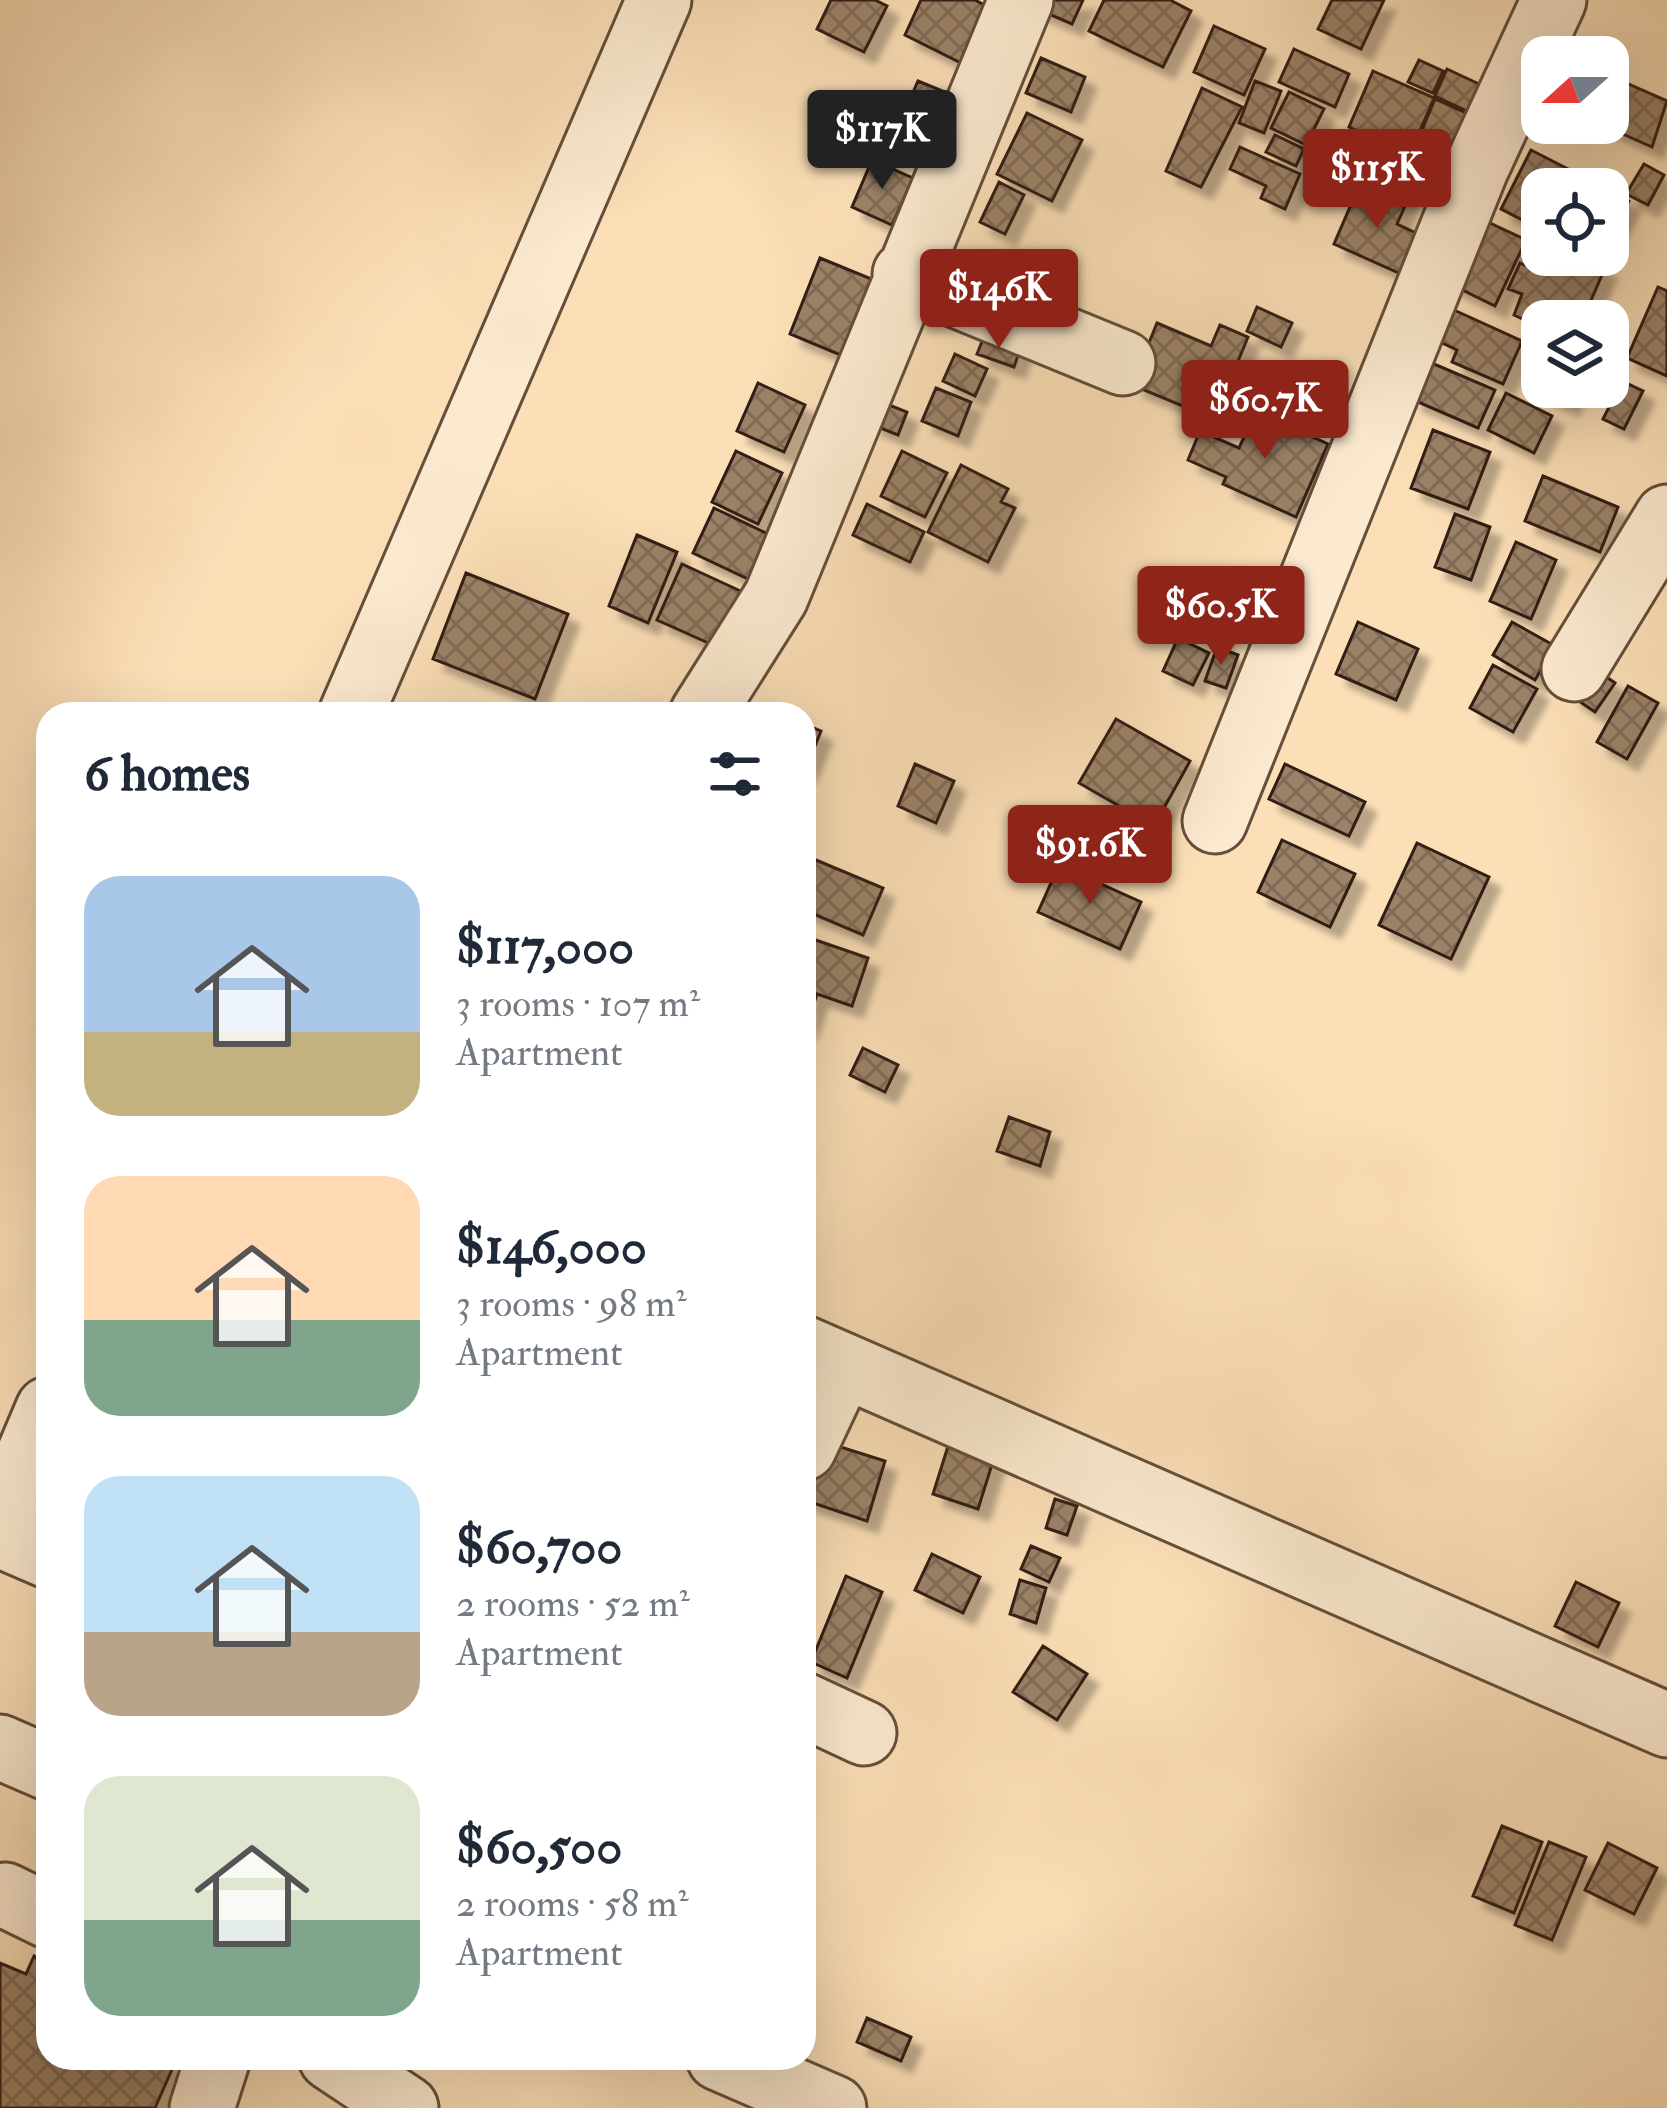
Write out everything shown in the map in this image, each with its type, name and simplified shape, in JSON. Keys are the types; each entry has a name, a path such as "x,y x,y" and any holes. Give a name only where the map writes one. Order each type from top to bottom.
{"street":[{"path":"356,702 659,0"},
{"path":"710,702 776,597 1021,0"},
{"path":"1215,820 1476,169 1554,0"},
{"path":"905,274 1123,364"},
{"path":"1574,669 1667,518"},
{"path":"816,1393 824,1356 1667,1725"},
{"path":"0,1522 36,1437"},
{"path":"0,1534 36,1550"},
{"path":"816,1711 864,1733"},
{"path":"0,1747 36,1763"},
{"path":"202,2108 214,2070"},
{"path":"349,2070 406,2108"},
{"path":"747,2070 834,2108"}],"building":[{"path":"831,0 875,0 887,6 864,52 817,29"},
{"path":"921,0 975,0 986,6 961,63 905,35"},
{"path":"1032,0 1083,0 1072,24 1030,6"},
{"path":"1104,0 1170,0 1191,11 1163,67 1089,31"},
{"path":"1332,0 1384,0 1361,49 1318,29"},
{"path":"1214,26 1265,49 1244,95 1194,72"},
{"path":"1294,49 1349,74 1335,107 1279,82"},
{"path":"1041,58 1085,77 1071,112 1026,93"},
{"path":"1419,60 1443,71 1433,93 1408,82"},
{"path":"1447,69 1496,92 1484,119 1435,96"},
{"path":"1373,71 1434,98 1410,154 1349,127"},
{"path":"918,81 957,97 947,120 908,104"},
{"path":"1255,81 1281,91 1264,133 1239,123"},
{"path":"1629,84 1667,101 1652,147 1629,137"},
{"path":"1202,88 1242,107 1201,187 1166,171"},
{"path":"1289,92 1324,109 1306,145 1271,128"},
{"path":"1435,99 1479,119 1466,150 1422,130"},
{"path":"892,103 941,126 926,157 878,135"},
{"path":"1027,113 1082,140 1052,201 997,174"},
{"path":"1275,135 1304,149 1296,166 1266,152"},
{"path":"1240,147 1300,174 1285,209 1261,198 1266,186 1230,169"},
{"path":"1531,150 1566,168 1522,168"},
{"path":"1363,153 1416,178 1404,202 1359,181 1348,203 1341,200"},
{"path":"872,160 913,178 892,225 852,207"},
{"path":"1644,164 1664,175 1648,205 1629,196"},
{"path":"1521,170 1521,219 1501,209"},
{"path":"999,182 1024,195 1005,234 980,222"},
{"path":"1359,186 1405,206 1397,224 1418,234 1401,274 1334,244"},
{"path":"1475,216 1521,238 1521,251 1495,306 1444,281"},
{"path":"820,258 874,280 843,356 790,334"},
{"path":"1520,263 1521,276 1602,276 1591,300 1521,300 1521,318 1514,315 1522,294 1508,289"},
{"path":"1658,287 1667,291 1667,376 1629,359"},
{"path":"1257,307 1292,323 1281,347 1247,331"},
{"path":"1454,310 1521,341 1503,384 1452,362 1457,350 1440,342"},
{"path":"1157,323 1211,346 1220,325 1248,337 1214,419 1132,385"},
{"path":"985,334 1021,347 1014,367 977,354"},
{"path":"955,354 987,369 975,396 943,381"},
{"path":"1427,361 1495,390 1478,428 1411,399"},
{"path":"758,383 805,405 784,452 737,431"},
{"path":"1629,384 1643,391 1624,429 1603,419 1608,408 1629,408"},
{"path":"936,388 971,402 958,436 922,421"},
{"path":"1506,393 1521,400 1521,408 1536,408 1552,416 1534,453 1488,430"},
{"path":"879,401 907,412 898,435 870,424"},
{"path":"1256,411 1328,444 1296,517 1223,484 1226,477 1188,460 1200,431 1239,448"},
{"path":"1433,430 1490,452 1468,509 1411,488"},
{"path":"736,451 782,473 758,524 712,502"},
{"path":"902,451 947,473 925,517 881,496"},
{"path":"961,465 1008,489 1001,502 1015,508 988,562 928,532"},
{"path":"1543,476 1618,507 1600,552 1525,521"},
{"path":"867,504 924,532 910,562 853,535"},
{"path":"714,508 768,534 748,579 693,553"},
{"path":"1455,514 1490,527 1471,580 1435,567"},
{"path":"637,535 677,552 648,623 609,606"},
{"path":"1516,542 1556,560 1531,619 1490,601"},
{"path":"682,564 760,600 724,650 657,620"},
{"path":"466,573 568,614 535,699 433,659"},
{"path":"1358,622 1418,649 1396,700 1336,674"},
{"path":"1512,622 1555,646 1535,680 1493,655"},
{"path":"1178,638 1209,653 1193,685 1163,671"},
{"path":"1217,647 1238,655 1226,688 1205,681"},
{"path":"1493,665 1537,689 1513,732 1470,708"},
{"path":"1589,665 1615,683 1595,712 1570,695"},
{"path":"1628,686 1658,703 1627,759 1597,742"},
{"path":"1116,719 1190,761 1154,826 1079,783"},
{"path":"915,764 954,781 936,823 898,806"},
{"path":"1285,764 1365,802 1349,836 1269,799"},
{"path":"1282,840 1355,874 1330,927 1258,892"},
{"path":"1417,843 1489,877 1451,959 1379,925"},
{"path":"816,860 883,888 863,935 816,915"},
{"path":"1059,865 1141,902 1120,949 1038,912"},
{"path":"816,940 868,958 852,1006 817,994"},
{"path":"863,1048 898,1065 885,1092 850,1075"},
{"path":"1009,1117 1050,1132 1040,1166 997,1151"},
{"path":"816,1439 885,1461 867,1521 816,1504"},
{"path":"949,1443 994,1458 978,1509 933,1494"},
{"path":"1055,1499 1077,1506 1067,1535 1046,1528"},
{"path":"1031,1546 1060,1558 1049,1582 1021,1569"},
{"path":"932,1554 980,1577 963,1613 915,1590"},
{"path":"846,1576 882,1592 847,1678 816,1664 816,1650"},
{"path":"1020,1580 1046,1588 1036,1623 1010,1614"},
{"path":"1576,1582 1619,1603 1598,1647 1555,1626"},
{"path":"1043,1646 1087,1674 1057,1720 1013,1692"},
{"path":"1502,1826 1542,1842 1514,1913 1473,1896"},
{"path":"1549,1842 1586,1857 1552,1940 1515,1925"},
{"path":"1608,1843 1657,1868 1634,1914 1585,1890"},
{"path":"36,1957 36,2070 172,2070 155,2108 0,2108 0,1963 26,1974"},
{"path":"867,2018 911,2037 901,2061 857,2042"}]}
